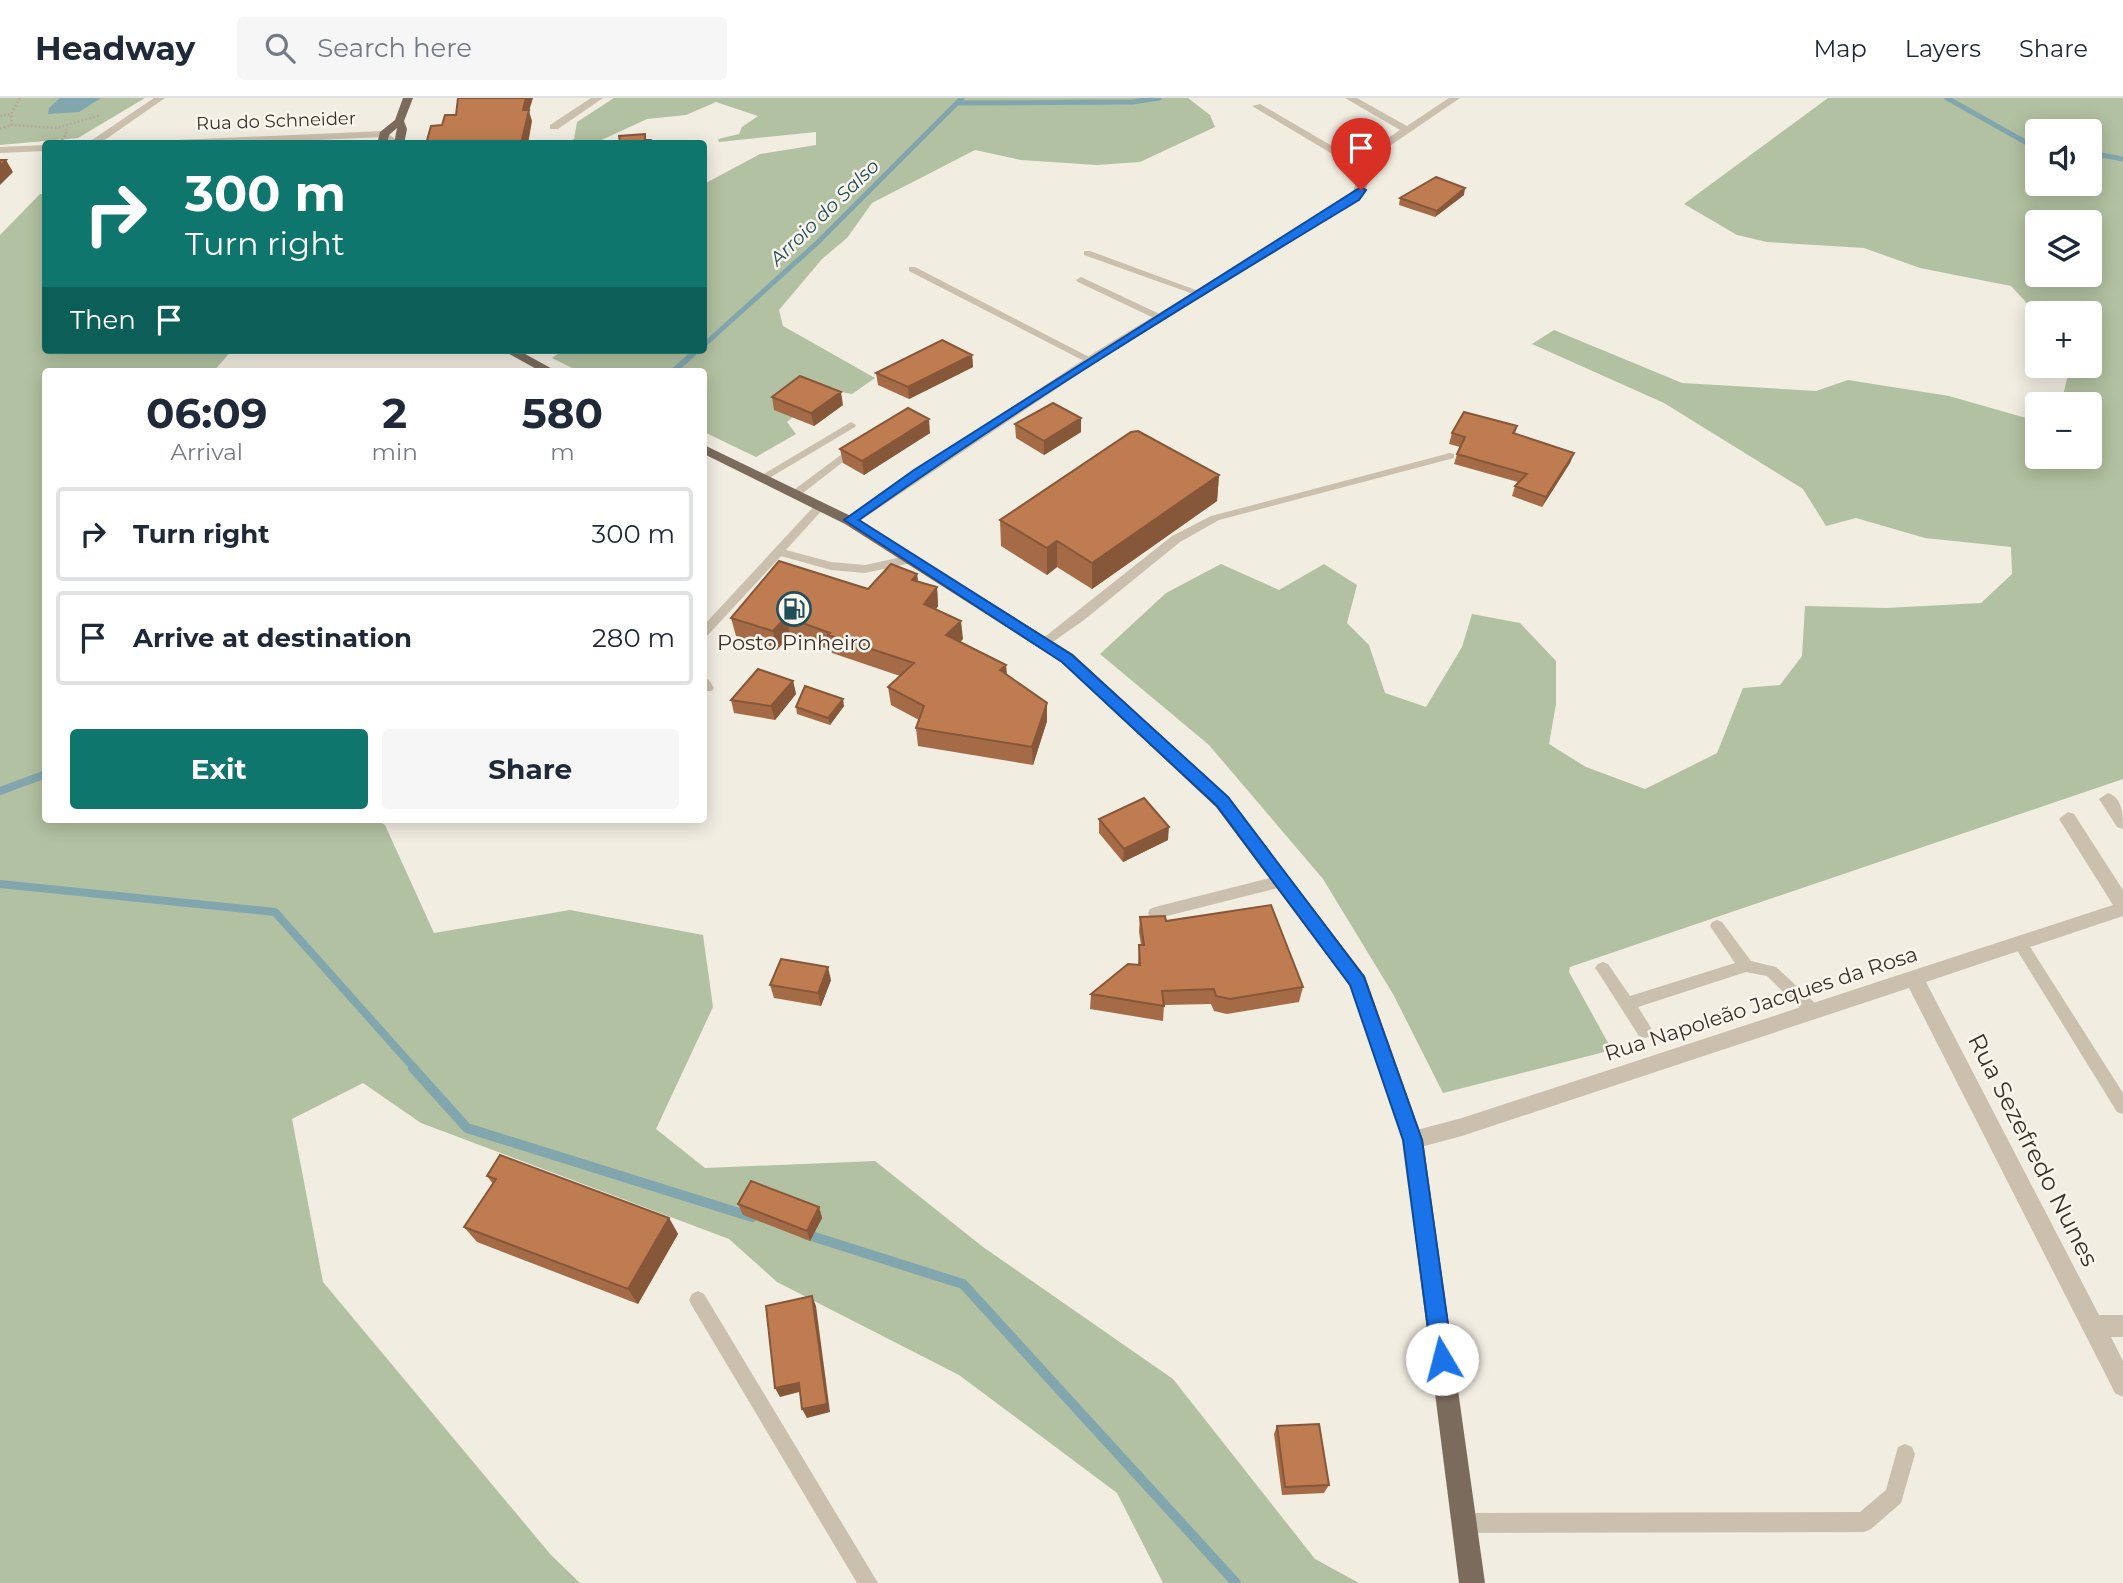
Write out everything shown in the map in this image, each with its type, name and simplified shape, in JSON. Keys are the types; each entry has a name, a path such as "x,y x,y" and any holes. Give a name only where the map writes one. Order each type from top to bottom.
{"main road":[{"path":"383,139 399,121 408,98"},
{"path":"399,121 402,129 399,140"},
{"path":"517,354 544,368"},
{"path":"707,450 850,520 1067,658 1222,802 1358,982 1413,1140 1472,1583"}],"street":[{"path":"97,140 160,98"},
{"path":"554,127 598,98"},
{"path":"1350,98 1405,129"},
{"path":"850,520 918,473 1199,293 1355,198 1361,190 1370,155 1454,98"},
{"path":"1257,106 1366,170"},
{"name":"Rua do Schneider","path":"337,140 383,139"},
{"path":"0,150 42,148"},
{"path":"2108,799 2123,822"},
{"path":"2068,820 2123,907"},
{"name":"Rua Napoleão Jacques da Rosa","path":"1413,1140 1475,1123 2123,907"},
{"name":"Rua Sezefredo Nunes","path":"1914,978 2123,1385"},
{"path":"2094,1326 2123,1326"}],"lane":[{"path":"1087,253 1199,293"},
{"path":"912,270 1093,361"},
{"path":"1081,280 1161,318"},
{"path":"762,478 851,425"},
{"path":"795,494 844,453 867,440"},
{"path":"1043,643 1080,617 1176,539 1215,518 1450,456"},
{"path":"707,629 820,506"},
{"path":"777,551 831,566 865,569 911,559"},
{"path":"1155,913 1282,881"},
{"path":"1717,926 1746,966"},
{"path":"2020,943 2123,1107"},
{"path":"1627,1004 1746,966 1771,971 1812,1010"},
{"path":"1603,968 1645,1031"},
{"path":"698,1300 868,1583"},
{"path":"1464,1523 1864,1522 1894,1496 1905,1454"}],"path":[{"path":"12,125 11,114 20,98"},
{"path":"0,116 11,114"},
{"path":"0,129 12,125 66,129 101,116"},
{"path":"61,140 66,135 66,129"}],"green space":[{"path":"0,98 145,98 78,138 0,145"},
{"path":"614,98 1188,98 1210,115 1215,127 1140,162 1097,165 1021,160 975,150 872,203 847,238 822,259 779,310 783,326 875,378 852,394 826,389 787,422 796,434 756,457 707,433 707,368 572,368 552,358 558,354 707,354 707,182 760,154 816,145 816,132 719,142 718,139 739,134 742,127 758,116 716,102 686,115 647,119 602,140 572,140 577,122"},
{"path":"1828,98 2123,98 2123,779 1570,967 1569,972 1612,1050 1443,1093 1393,994 1323,879 1209,745 1100,654 1166,593 1221,564 1279,590 1324,564 1357,585 1347,623 1369,645 1385,693 1426,707 1462,647 1472,614 1520,623 1556,661 1556,704 1549,744 1586,767 1645,789 1717,753 1743,688 1780,685 1802,656 1805,606 1886,608 1981,603 2012,574 2011,547 1925,538 1856,518 1826,526 1803,489 1664,403 1532,344 1554,330 1682,383 1816,391 1848,380 1949,396 2025,418 2025,469 2102,469 2102,392 2064,392 2067,378 2102,378 2102,301 2025,301 2011,286 1920,268 1864,248 1767,242 1737,235 1684,204"},
{"path":"42,194 42,354 229,354 217,368 42,368 42,823 382,823 385,825 434,933 570,910 703,935 713,1007 656,1129 705,1168 875,1161 983,1247 1173,1379 1315,1559 1359,1583 1163,1583 1117,1493 959,1375 777,1282 729,1239 421,1123 363,1083 292,1119 323,1282 551,1555 580,1583 0,1583 0,235"}],"water":[{"path":"60,98 101,98 79,112 48,114 49,108"}],"building":[{"path":"458,98 526,98 523,110 529,110 522,140 427,140 431,126 442,125 445,115 456,115"},
{"path":"645,134 645,140 620,140 619,136"},
{"path":"1436,177 1465,188 1437,211 1400,198"},
{"path":"942,340 972,355 908,387 876,373"},
{"path":"800,376 841,392 811,413 772,397"},
{"path":"1053,403 1081,418 1044,441 1015,424"},
{"path":"908,408 929,419 862,461 840,449"},
{"path":"1464,412 1517,426 1513,433 1574,453 1546,497 1515,486 1527,474 1457,454 1465,437 1452,433"},
{"path":"1138,431 1219,475 1092,563 1057,541 1047,548 1000,520 1131,432"},
{"path":"779,561 868,589 891,564 917,574 912,580 937,587 924,604 961,621 946,635 1006,665 1000,670 1047,703 1032,747 916,728 924,706 888,687 914,663 828,635 830,633 786,617 773,631 731,618"},
{"path":"758,669 793,681 771,706 731,700"},
{"path":"805,686 843,699 828,718 796,707"},
{"path":"1144,798 1169,827 1124,849 1099,819"},
{"path":"1271,905 1303,987 1230,999 1216,996 1214,989 1162,991 1164,1006 1091,994 1128,964 1140,965 1139,945 1144,945 1140,917 1165,916 1166,921"},
{"path":"781,959 828,967 818,993 770,985"},
{"path":"500,1155 669,1218 628,1289 464,1227 496,1179 487,1176"},
{"path":"751,1181 819,1207 807,1231 738,1204"},
{"path":"812,1296 827,1404 802,1409 799,1383 775,1388 766,1306"},
{"path":"1319,1424 1329,1485 1285,1487 1277,1426"}],"waterway":[{"name":"Arroio do Salso","path":"957,103 962,98"},
{"path":"957,103 1133,102 1159,98"},
{"path":"1947,98 2025,142"},
{"name":"Arroio do Salso","path":"707,342 817,243 957,103"},
{"path":"2102,155 2123,159"},
{"name":"Arroio do Salso","path":"677,368 693,354"},
{"name":"Arroio do Salso","path":"0,791 42,775"},
{"path":"0,884 275,912 415,1069"},
{"path":"413,1068 467,1128 752,1217"},
{"path":"805,1234 963,1284 1236,1583"}],"place":[{"name":"Posto Pinheiro","path":"794,609"}],"route":[{"path":"1361,190 1355,198 1240,267 918,473 850,520 1067,658 1222,802 1358,982 1413,1140 1442,1359"}]}
